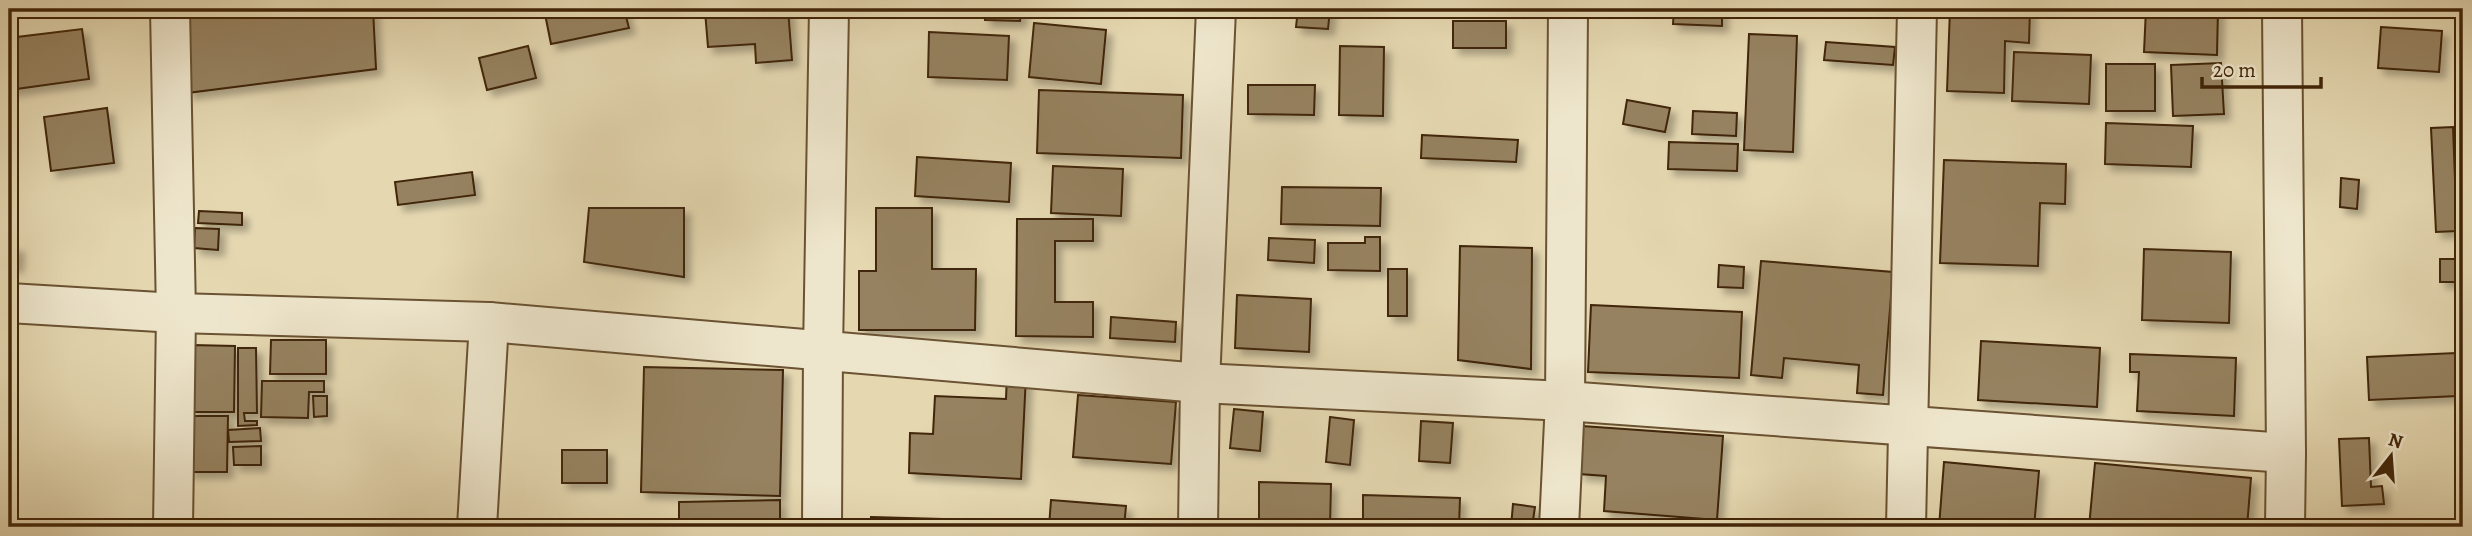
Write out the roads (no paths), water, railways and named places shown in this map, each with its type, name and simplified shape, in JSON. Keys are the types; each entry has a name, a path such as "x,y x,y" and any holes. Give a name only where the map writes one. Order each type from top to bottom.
{"street":[{"path":"170,9 176,313 173,527"},
{"path":"822,527 822,351 829,9"},
{"path":"1198,527 1200,383 1216,9"},
{"path":"1559,527 1565,401 1568,9"},
{"path":"1906,527 1917,9"},
{"path":"2281,9 2285,527"},
{"path":"9,303 176,313 489,322 1200,383 1565,401 2286,453"},
{"path":"477,527 489,322"}]}
